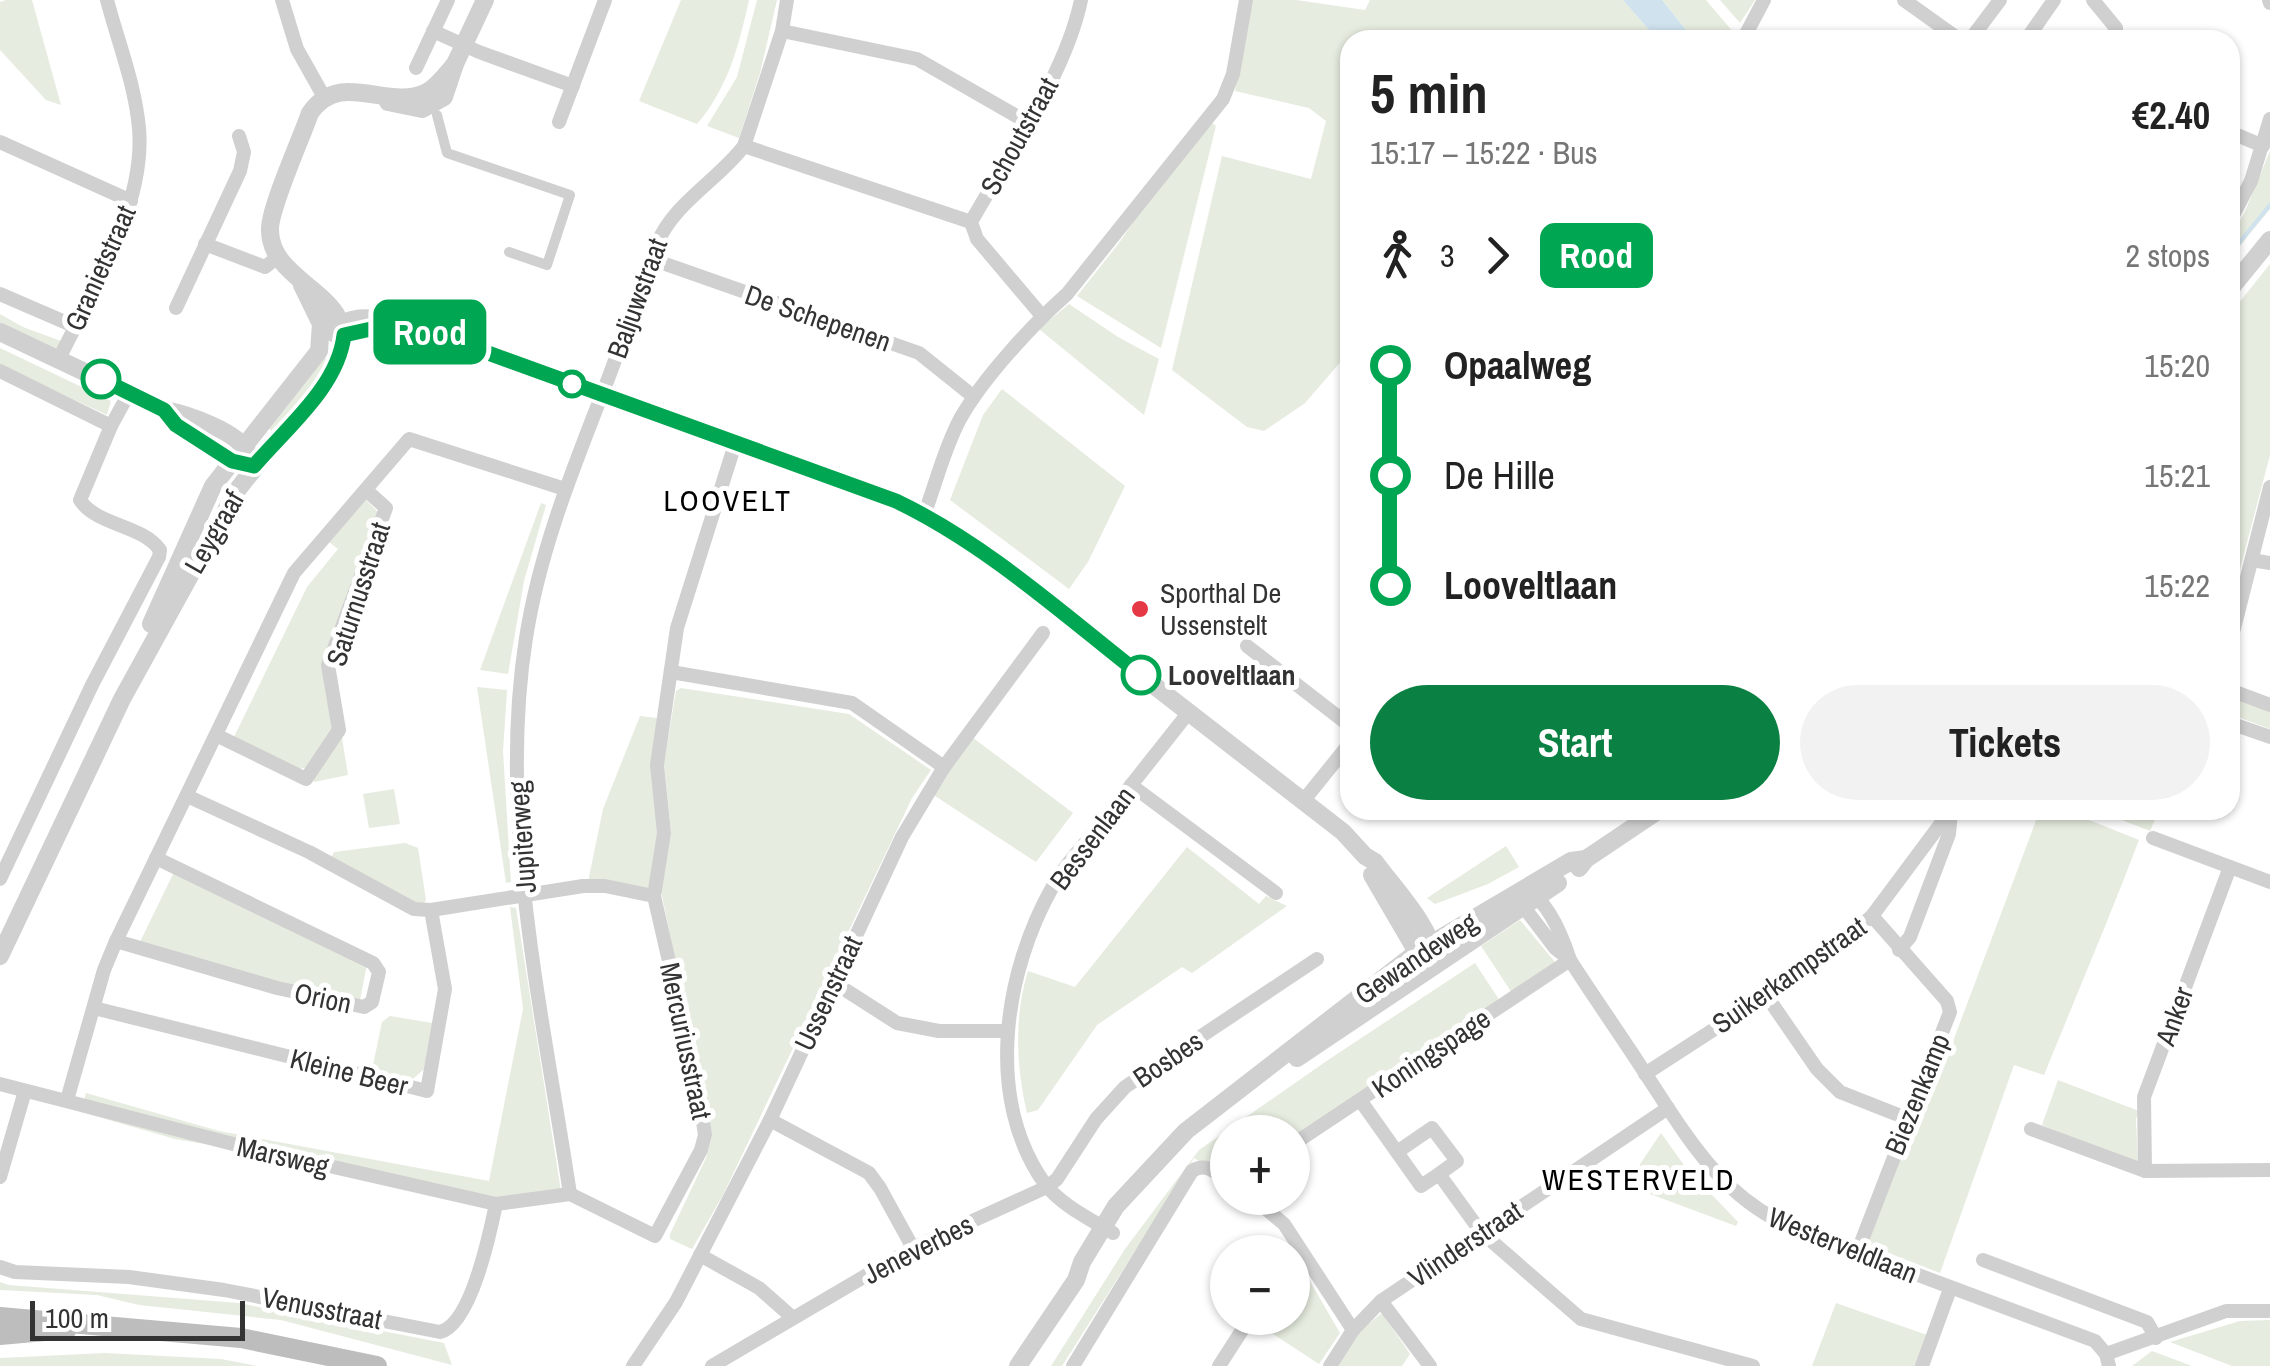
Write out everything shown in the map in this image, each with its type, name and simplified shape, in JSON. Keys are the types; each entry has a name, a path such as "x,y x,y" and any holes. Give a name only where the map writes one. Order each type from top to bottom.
{"main road":[{"path":"0,1317 241,1338 376,1366"},
{"path":"0,1336 57,1332 78,1325"}],"street":[{"name":"Granietstraat","path":"59,359 131,201 139,160 136,104 107,0"},
{"path":"282,0 297,49 324,98"},
{"path":"416,68 448,0"},
{"path":"342,329 331,306 301,282 279,256 271,237 271,222 310,113 324,98 342,90 379,96 410,108 433,106 450,86 457,42 485,0"},
{"path":"559,122 605,0"},
{"name":"Baljuwstraat","path":"602,394 664,226 744,146 782,31 787,0"},
{"name":"Schoutstraat","path":"1042,316 977,240 971,222 1069,41 1082,0"},
{"path":"924,514 950,442 974,398 1042,316 1067,294 1224,99 1233,74 1246,0"},
{"path":"1752,30 1764,0"},
{"path":"1904,0 1946,30"},
{"path":"1978,30 2000,0"},
{"path":"2033,30 2054,0"},
{"path":"2094,0 2116,30"},
{"path":"434,30 573,86"},
{"path":"782,31 917,59 1027,122"},
{"path":"437,115 447,154 570,195 547,265 509,252"},
{"path":"2240,202 2251,181 2270,119"},
{"path":"0,130 17,149"},
{"path":"176,308 240,170 244,152 239,136"},
{"path":"2240,136 2263,146"},
{"path":"0,142 131,201"},
{"path":"744,146 971,222"},
{"path":"2240,277 2270,240"},
{"path":"205,244 264,267 279,256"},
{"name":"De Schepenen","path":"651,260 919,353 974,398"},
{"path":"301,282 319,317 322,333 398,323 411,325 924,514 973,545 1342,832 1365,856 1368,868 1437,962"},
{"path":"0,294 74,326"},
{"name":"Leygraaf","path":"122,699 236,492 324,384 341,355 342,329"},
{"path":"0,332 245,445 254,466"},
{"name":"Leygraaf","path":"1,954 122,699 186,543 214,486 307,369 319,350 322,333"},
{"path":"0,371 111,426"},
{"path":"0,879 92,685 159,557 160,550 150,538 88,509 80,500 129,393"},
{"name":"Jupiterweg","path":"570,1194 525,896 516,795 520,685 538,582 565,489 602,394"},
{"path":"164,410 176,425 232,461 254,466"},
{"name":"Saturnusstraat","path":"67,1100 104,970 116,942 294,573 409,439 565,489"},
{"name":"Mercuriusstraat","path":"570,1194 656,1236 705,1136 697,1083 654,896 664,833 657,765 677,628 736,444"},
{"path":"2240,606 2270,488"},
{"name":"Saturnusstraat","path":"218,736 306,779 339,730 328,666 386,508 366,490"},
{"path":"2252,560 2270,563"},
{"name":"Ussenstraat","path":"633,1366 676,1302 770,1120 902,837 944,768 1043,633"},
{"path":"1247,646 1340,718"},
{"path":"671,672 852,703 944,768"},
{"path":"2240,694 2270,705"},
{"name":"Bessenlaan","path":"1107,1230 1047,1187 1025,1150 1015,1114 1008,1032 1019,964 1055,882 1189,712"},
{"path":"2240,726 2270,737"},
{"path":"1304,800 1340,755"},
{"path":"1132,784 1276,894"},
{"path":"187,796 309,852 414,909 431,910 605,886 654,896"},
{"name":"Gewandeweg","path":"1258,1078 1273,1074 1437,962 1529,897 1572,861 1586,858 1644,820"},
{"name":"Suikerkampstraat","path":"1645,1074 1818,962 1872,916 1944,820"},
{"path":"1899,950 1910,938 1949,834 1950,820"},
{"path":"2152,838 2270,882"},
{"name":"Orion","path":"116,942 277,988 364,1007 372,1002 379,972 372,963 156,858"},
{"name":"Anker","path":"2145,1170 2144,1097 2230,867"},
{"name":"Gewandeweg","path":"1018,1366 1076,1280 1082,1262 1107,1230 1116,1206 1186,1131 1425,947 1529,897"},
{"name":"Westerveldlaan","path":"1529,897 1555,948 1570,960 1699,1154 1742,1200 1767,1217 1856,1253 2095,1340 2108,1360"},
{"name":"Kleine Beer","path":"94,1008 428,1091 444,989 431,910"},
{"name":"Biezenkamp","path":"1856,1253 1950,1012 1947,1001 1872,916"},
{"name":"Bosbes","path":"1047,1187 1057,1180 1110,1102 1126,1087 1317,960"},
{"name":"Koningspage","path":"1310,1132 1570,960"},
{"path":"833,982 897,1023 939,1031 1008,1032"},
{"path":"1766,995 1816,1069 1840,1092 1906,1118"},
{"name":"Marsweg","path":"0,1084 237,1145 496,1204 570,1194"},
{"path":"0,1176 25,1091"},
{"path":"1360,1100 1421,1186 1456,1161 1432,1128 1397,1152"},
{"name":"Vlinderstraat","path":"1330,1366 1353,1330 1381,1301 1668,1108"},
{"path":"770,1120 868,1173 913,1248"},
{"path":"2032,1128 2145,1170 2270,1170"},
{"path":"1075,1365 1192,1171 1199,1166 1210,1170"},
{"path":"1439,1174 1481,1232 1581,1319 1747,1365"},
{"name":"Jeneverbes","path":"712,1366 913,1248 1047,1187"},
{"name":"Venusstraat","path":"0,1267 16,1272 130,1277 224,1290 440,1332 456,1323 484,1258 496,1204"},
{"path":"1273,1215 1284,1224 1289,1235"},
{"path":"700,1255 759,1288 793,1318"},
{"path":"1983,1260 2147,1322 2156,1338"},
{"path":"1310,1272 1353,1330"},
{"path":"1922,1366 1950,1288"},
{"path":"1381,1301 1416,1360 1430,1366"},
{"path":"2108,1360 2226,1311 2270,1311"},
{"path":"1219,1366 1239,1335"},
{"name":"Gewandeweg","path":"1028,1366 1040,1338"}],"shaded area":[{"path":"32,0 61,105 46,100 0,50 0,2"},
{"path":"681,0 749,0 724,81 697,124 639,101"},
{"path":"757,0 777,0 739,138 707,126 737,77"},
{"path":"1252,0 1296,0 1365,10 1370,0 1623,0 1649,30 1340,30 1340,363 1305,403 1264,431 1247,427 1172,370 1222,156 1311,179 1326,121 1309,108 1235,91"},
{"path":"1662,0 1706,0 1731,30 1686,30"},
{"path":"1720,0 1755,0 1740,23"},
{"path":"1212,123 1216,126 1161,348 1077,296 1156,188"},
{"path":"2270,151 2270,209 2240,246 2240,220"},
{"path":"2270,264 2270,455 2240,569 2240,302"},
{"path":"1069,304 1159,359 1144,415 1039,329"},
{"path":"0,314 61,341 58,348 51,349 0,325"},
{"path":"0,348 111,401 107,415 0,365"},
{"path":"324,358 335,360 275,434 267,427"},
{"path":"1002,389 1125,486 1088,562 1069,589 950,500 983,415"},
{"path":"365,499 380,514 327,659 334,730 308,767 299,769 233,739 307,587 338,549 329,542"},
{"path":"541,503 546,505 524,581 508,674 480,670"},
{"path":"477,687 507,690 503,751 511,882 506,883"},
{"path":"681,688 849,714 931,770 912,798 723,1195 692,1249 670,1239 670,1234 712,1137 661,891 671,832 664,763 676,691"},
{"path":"2240,699 2270,711 2270,729 2240,718"},
{"path":"640,716 657,718 659,824 651,888 647,892 589,880 603,809"},
{"path":"972,737 1073,813 1036,862 932,794"},
{"path":"342,738 348,775 314,782 313,776"},
{"path":"394,789 400,824 369,828 363,794"},
{"path":"2036,820 2089,820 2139,840 2044,1075 2014,1065 1940,1273 1868,1245 1945,1042 1952,1044"},
{"path":"2122,820 2155,820 2150,831"},
{"path":"405,843 418,848 426,900 422,906 330,861 334,852"},
{"path":"1506,846 1519,867 1488,884 1435,904 1427,898"},
{"path":"1187,847 1259,904 1266,896 1287,906 1192,973 1182,967 1097,1025 1038,1110 1027,1113 1018,1041 1028,971 1075,987"},
{"path":"174,872 367,964 360,1000 282,985 139,944"},
{"path":"510,907 516,908 561,1191 512,1199 480,1196 434,1183 175,1139 81,1112 86,1093 219,1131 489,1181 523,1009"},
{"path":"1520,920 1555,962 1512,993 1481,946"},
{"path":"1475,963 1500,1001 1310,1128 1310,1115 1249,1115"},
{"path":"390,1016 432,1023 424,1069 413,1079 372,1070 382,1022"},
{"path":"2058,1080 2139,1111 2138,1163 2117,1158 2042,1125"},
{"path":"1661,1133 1686,1168 1738,1222 1736,1226 1626,1185"},
{"path":"1210,1142 1210,1167 1194,1158 1062,1366 1051,1366 1125,1249 1199,1150"},
{"path":"1310,1281 1340,1333 1319,1364 1274,1335 1310,1335"},
{"path":"0,1282 239,1303 444,1343 452,1365 281,1320 139,1305 97,1295 0,1290"},
{"path":"1836,1303 1927,1335 1916,1366 1812,1366"},
{"path":"1382,1313 1410,1354 1402,1366 1335,1366 1357,1333"},
{"path":"2270,1320 2270,1366 2232,1366 2170,1342 2240,1321"},
{"path":"2152,1351 2192,1366 2132,1366"},
{"path":"105,1353 221,1359 257,1366 0,1366 0,1358"}],"water":[{"path":"1623,0 1662,0 1686,30 1649,30"}],"waterway":[{"path":"2240,242 2270,205"}],"bus line":[{"name":"Rood","path":"101,379 164,410 176,425 232,461 254,466 335,369 344,335 398,323 411,325 924,514 973,545 1141,675"}],"place":[{"name":"Sporthal De Ussenstelt","path":"1140,609"},
{"name":"Looveltlaan","path":"1141,675"}],"district":[{"name":"LOOVELT","path":"728,500"},
{"name":"WESTERVELD","path":"1639,1179"}]}
